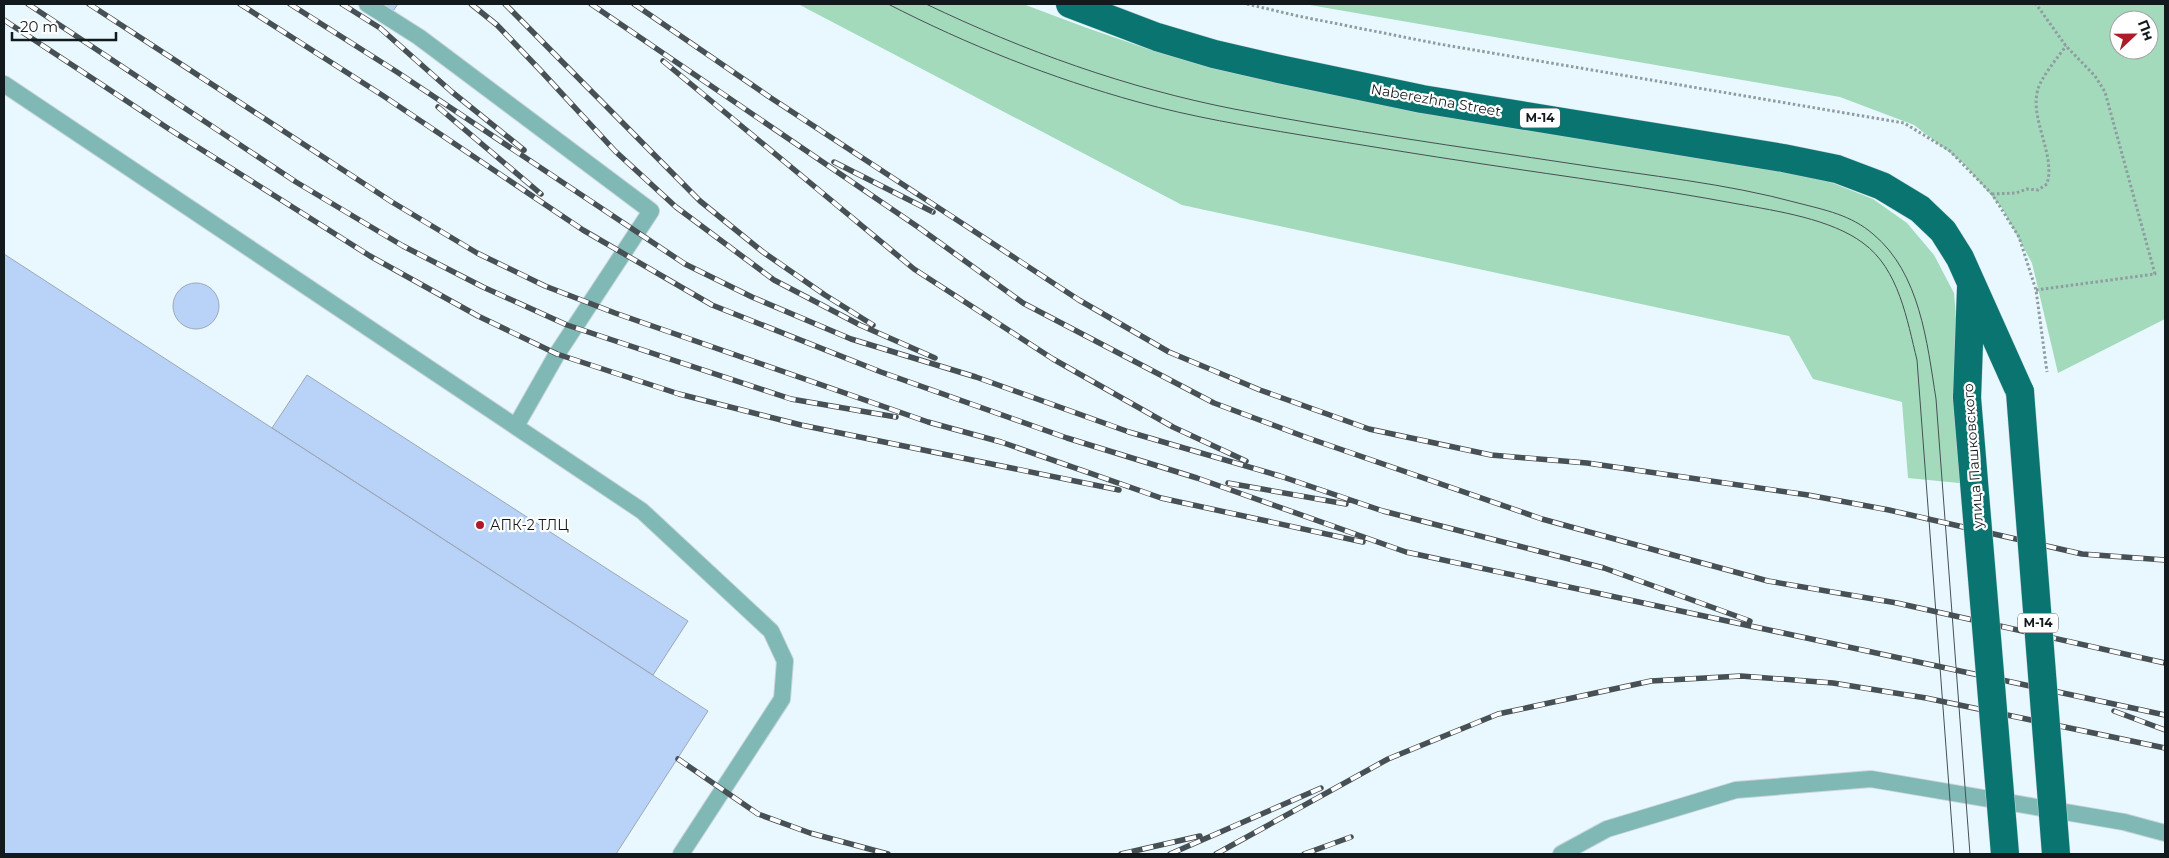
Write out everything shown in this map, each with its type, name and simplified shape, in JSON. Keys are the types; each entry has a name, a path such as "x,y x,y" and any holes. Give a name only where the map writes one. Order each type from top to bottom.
{"highway":[{"name":"Naberezhna Street","path":"1070,4 1158,37 1214,54 1279,69 1422,99 1837,169 1882,186 1920,209 1943,231 1960,258 1971,282"},
{"name":"М-14","path":"1971,282 2020,392 2056,854"},
{"name":"улица Пашковского","path":"1971,282 1967,398 2005,854"}],"lane":[{"path":"367,4 419,37 651,211 557,354 516,426"},
{"path":"4,84 642,510 771,631 785,661 782,699 681,854"},
{"path":"1561,854 1607,829 1736,790 1871,779 2124,822 2165,833"}],"path":[{"path":"2036,4 2066,46 2096,76 2105,92 2155,274 2036,290"},
{"path":"1992,194 2016,193 2028,189 2038,190 2047,184 2050,173 2036,105 2038,88 2066,46"}],"green space":[{"path":"798,4 1023,4 1151,50 1282,84 1424,112 1810,174 1873,199 1907,223 1934,255 1954,293 1969,484 1908,478 1902,402 1813,379 1789,336 1182,205"},
{"path":"1304,4 2165,4 2165,319 2058,373 2032,263 2002,208 1963,163 1914,125 1840,97"}],"building":[{"path":"382,4 398,4 393,11"},
{"path":"4,254 708,711 616,854 4,854"},
{"path":"192,283 200,283 209,287 215,293 219,306 215,319 209,325 200,329 192,329 183,325 177,319 173,310 173,302 177,293 183,287"},
{"path":"307,375 688,621 653,675 272,428"}],"tram line":[{"path":"888,4 979,47 1010,59 1106,93 1158,107 1281,132 1674,193 1769,210 1820,222 1863,243 1885,267 1900,296 1917,360 1954,854"},
{"path":"926,4 1000,37 1077,66 1115,79 1194,100 1361,132 1743,190 1837,214 1856,222 1873,234 1889,250 1911,288 1925,332 1933,377 1970,854"}],"railway":[{"path":"28,4 296,182 403,246 483,287 567,325 791,399 896,417"},
{"path":"89,4 392,202 477,253 545,286 615,313 928,422 1001,442 1161,498 1363,542"},
{"path":"240,4 382,95 583,230 712,305 881,372 1067,438 1197,478 1406,552 2165,715"},
{"path":"290,4 397,72 685,264 752,297 851,339 976,377 1129,432 1280,476 1383,511 1604,568 1750,621"},
{"path":"342,4 380,28 452,92 524,150"},
{"path":"471,4 497,25 615,151 676,207 774,280 860,325 935,358"},
{"path":"505,4 700,201 763,252 825,295 873,325"},
{"path":"591,4 918,227 1023,303 1214,403 1308,438 1542,519 1768,581 1897,603 2165,663"},
{"path":"634,4 771,98 1079,300 1169,352 1260,390 1369,429 1491,455 1587,463 1808,495 1889,510 2082,554 2165,560"},
{"path":"4,20 169,129 370,256 478,316 557,354 679,394 801,425 1119,490"},
{"path":"663,61 914,269 1053,359 1173,427 1246,461"},
{"path":"438,107 541,194"},
{"path":"834,162 933,212"},
{"path":"1228,483 1346,504"},
{"path":"1216,854 1388,759 1498,714 1651,681 1741,676 1833,683 1926,698 2165,748"},
{"path":"2114,711 2165,730"},
{"path":"678,759 758,814 810,833 888,854"},
{"path":"1170,854 1321,788"},
{"path":"1121,854 1200,836"},
{"path":"1304,854 1351,837"}],"place":[{"name":"АПК-2 ТЛЦ","path":"480,525"}]}
